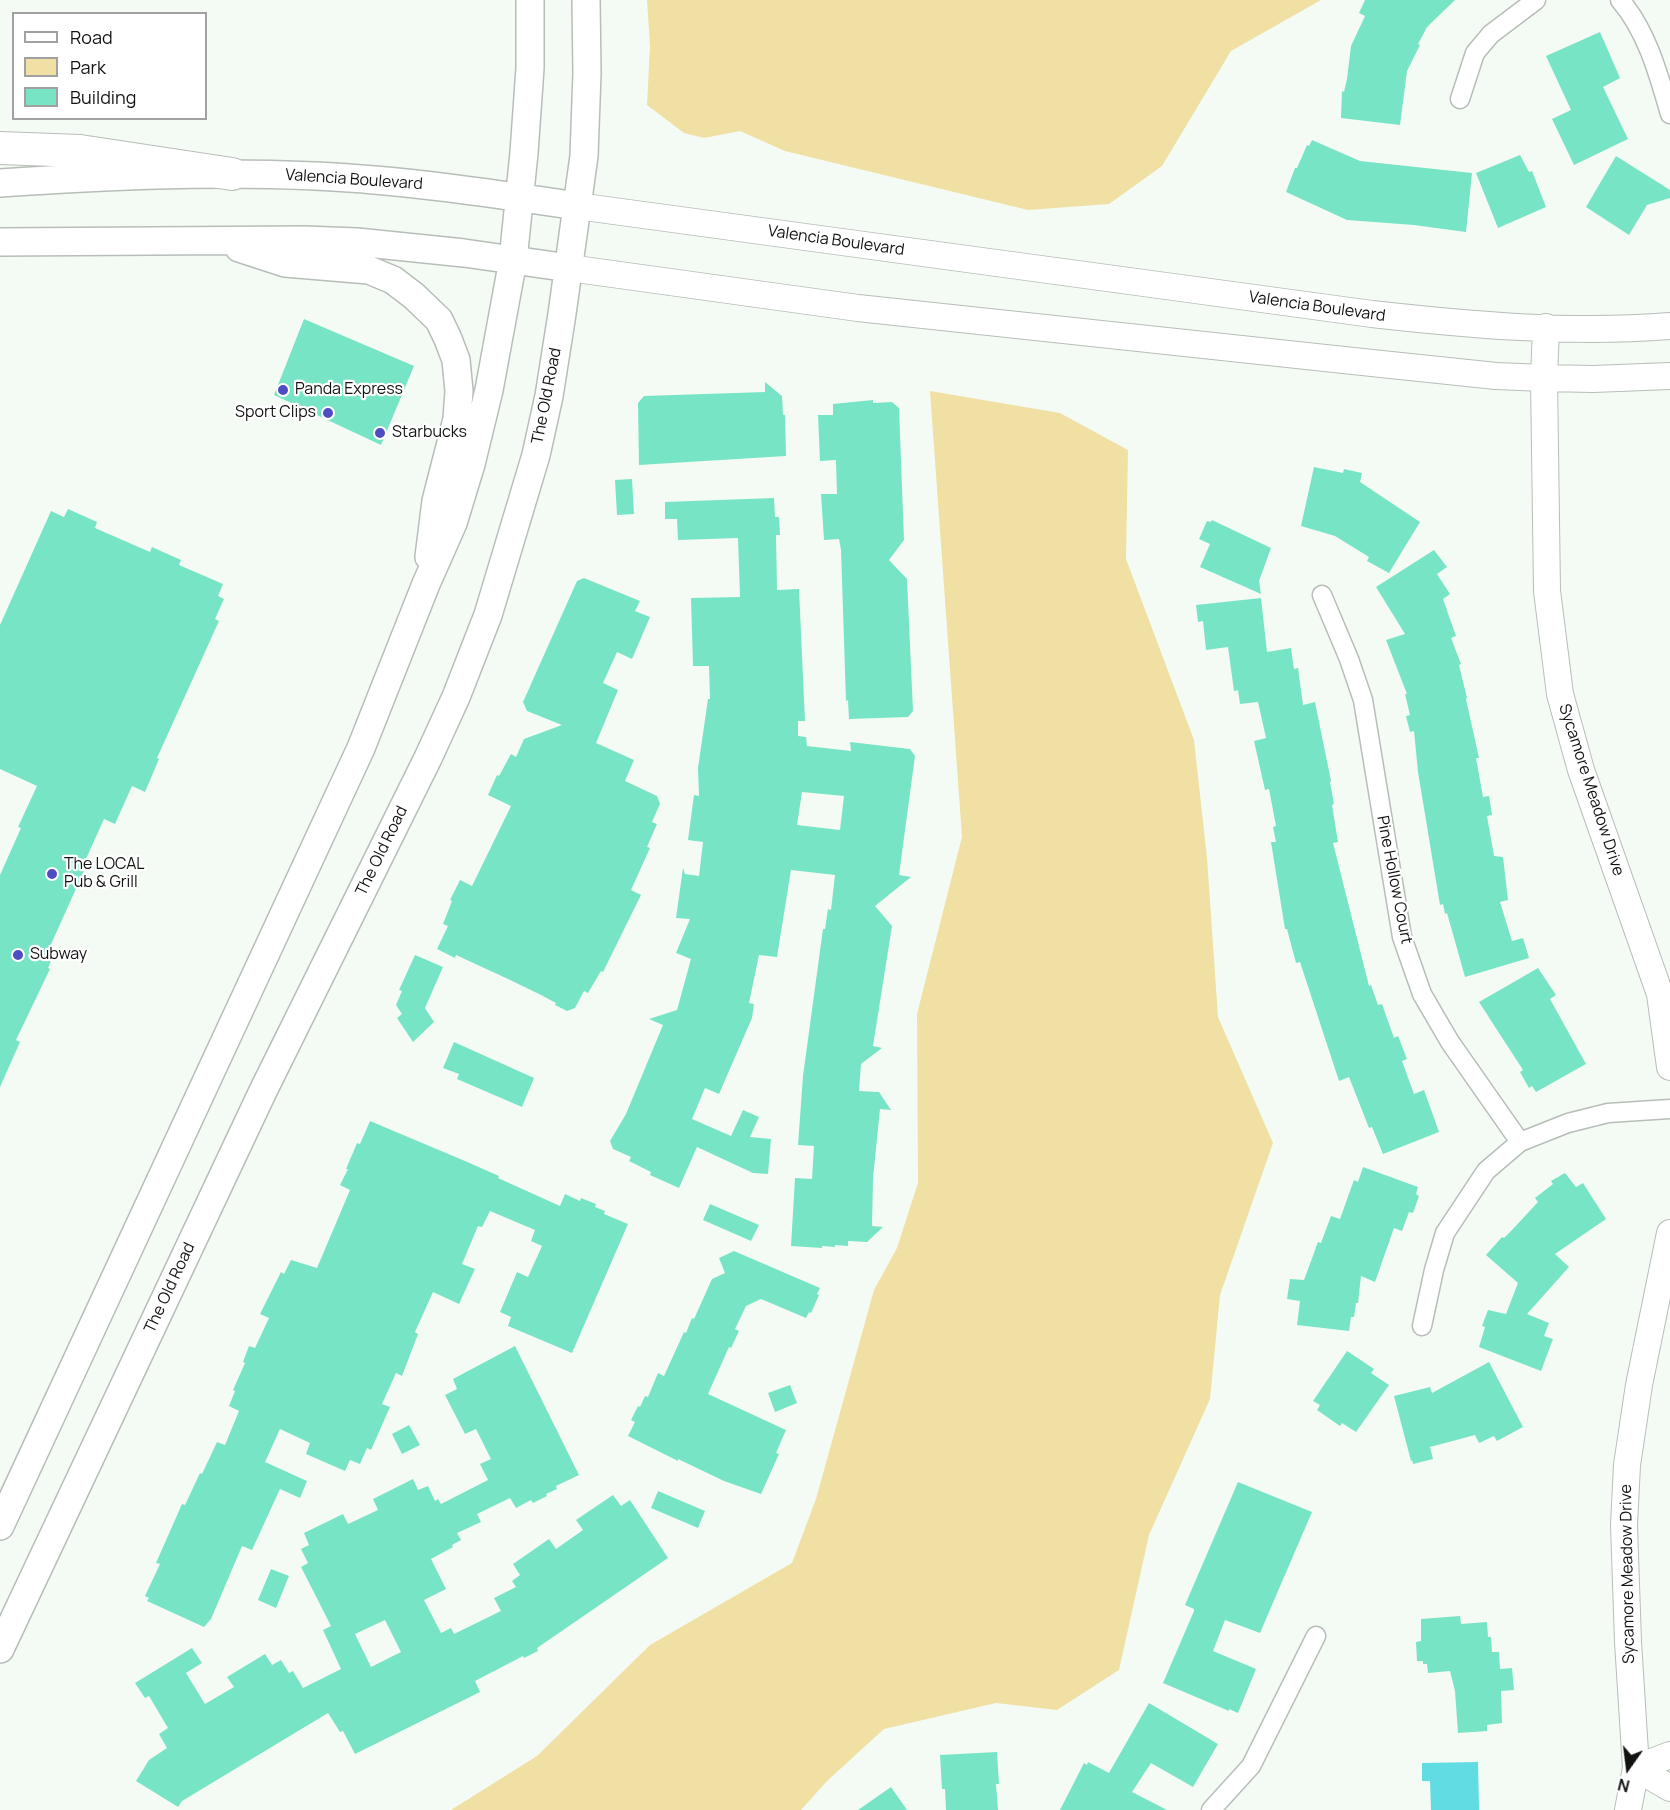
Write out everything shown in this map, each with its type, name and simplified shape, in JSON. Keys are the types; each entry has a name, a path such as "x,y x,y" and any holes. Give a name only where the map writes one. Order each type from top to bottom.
{"highway":[{"path":"0,148 80,151 232,174"}],"main road":[{"path":"0,1526 361,748 426,584 453,523 471,464 489,390 513,260 521,198 530,68 530,0"},
{"name":"The Old Road","path":"0,1649 263,1091 428,758 456,696 488,615 536,455 549,396 584,156 587,73 586,0"},
{"name":"Valencia Boulevard","path":"0,183 124,176 232,174 315,176 378,181 577,206"},
{"path":"218,241 285,263 369,270 393,280 439,320 456,360 459,391 457,419 436,501 426,584"},
{"path":"0,242 357,242 569,268"}],"street":[{"path":"1460,99 1475,53 1491,34 1536,0"},
{"path":"1620,0 1643,37 1659,74 1670,114"},
{"name":"Valencia Boulevard","path":"577,206 1372,315 1449,323 1594,329 1670,326"},
{"path":"569,268 824,304 1496,376 1593,379 1670,376"},
{"name":"Sycamore Meadow Drive","path":"1546,327 1547,591 1560,694 1581,770 1659,994 1670,1067"},
{"name":"Pine Hollow Court","path":"1322,595 1349,659 1363,700 1402,937 1422,994 1450,1042 1520,1142"},
{"path":"1422,1326 1445,1233 1486,1171 1520,1142 1568,1123 1608,1113 1670,1109"},
{"name":"Sycamore Meadow Drive","path":"1628,1810 1636,1768 1628,1642 1625,1537 1627,1465 1639,1384 1670,1233"},
{"path":"1211,1810 1251,1766 1316,1636"},
{"path":"1636,1768 1670,1755"},
{"path":"1636,1768 1670,1788"}],"green space":[{"path":"647,0 1321,0 1231,51 1162,166 1109,204 1028,210 785,151 740,131 704,138 684,133 647,105 650,46"},
{"path":"930,391 1060,413 1128,450 1126,559 1194,740 1207,858 1218,1017 1273,1143 1220,1295 1210,1399 1149,1535 1119,1670 1057,1710 996,1703 884,1729 827,1781 801,1810 451,1810 537,1756 650,1645 792,1563 816,1499 874,1290 897,1248 918,1183 917,1014 962,837"}],"water":[{"path":"1478,1762 1479,1810 1431,1810 1430,1781 1422,1781 1422,1763"}],"building":[{"path":"1365,0 1455,0 1427,27 1418,44 1420,45 1407,71 1400,125 1341,118 1342,91 1344,92 1347,79 1351,46 1365,16 1359,13"},
{"path":"1600,32 1620,78 1603,87 1628,139 1574,165 1552,119 1571,110 1546,56"},
{"path":"1312,140 1360,161 1472,173 1466,232 1347,220 1286,192 1295,168"},
{"path":"1520,155 1529,172 1532,171 1546,207 1498,228 1476,173"},
{"path":"1616,156 1670,190 1670,198 1647,205 1629,235 1586,207"},
{"path":"304,319 414,366 381,445 274,395"},
{"path":"765,382 782,396 786,456 639,465 638,403 644,396 765,392"},
{"path":"873,400 873,403 892,402 899,408 904,540 889,560 907,579 913,711 908,717 849,719 848,700 846,701 841,550 839,539 824,540 821,494 837,494 836,460 820,461 818,415 833,415 833,404"},
{"path":"1314,467 1343,473 1344,469 1362,473 1360,482 1420,522 1389,573 1367,561 1369,557 1335,536 1301,526"},
{"path":"632,479 634,514 617,515 615,480"},
{"path":"774,498 775,517 779,517 780,535 776,535 777,590 799,589 805,721 798,721 798,736 806,737 807,746 851,751 850,742 910,749 915,756 899,875 911,877 875,906 892,926 873,1046 882,1048 861,1064 859,1091 879,1092 891,1110 880,1109 873,1178 872,1226 883,1227 867,1242 848,1241 848,1246 822,1246 822,1248 791,1246 795,1178 812,1179 814,1146 798,1145 803,1076 823,929 825,929 828,909 831,910 835,875 791,870 777,957 759,955 749,1003 754,1004 752,1018 719,1094 705,1088 692,1119 731,1136 743,1110 759,1117 750,1137 771,1139 768,1174 753,1173 697,1147 679,1188 650,1175 651,1172 629,1161 631,1157 613,1149 610,1141 626,1114 663,1025 649,1019 677,1010 691,959 676,953 690,919 676,918 683,868 685,874 699,876 703,842 688,840 694,795 699,796 698,768 708,699 710,699 709,666 693,666 691,598 740,597 738,538 678,540 677,519 665,519 665,502","holes":["802,792 844,796 840,830 797,825"]},
{"path":"68,509 97,522 95,528 150,552 152,547 181,560 179,565 223,584 218,596 224,599 215,619 219,621 157,758 159,759 145,792 132,786 115,824 104,819 81,870 84,871 48,951 54,954 48,968 50,969 16,1040 20,1042 0,1087 0,875 21,828 18,827 37,786 0,769 0,625 51,511 64,517"},
{"path":"1212,520 1271,548 1259,581 1261,594 1200,567 1210,544 1199,539 1207,521"},
{"path":"1434,550 1447,567 1437,574 1450,594 1443,599 1456,636 1451,638 1461,664 1459,665 1479,758 1476,758 1483,797 1489,796 1492,815 1487,816 1494,856 1503,857 1508,900 1500,902 1512,941 1523,938 1529,958 1465,977 1447,913 1445,914 1443,904 1440,905 1418,772 1414,731 1410,732 1406,716 1410,715 1405,694 1407,694 1386,640 1405,634 1376,587"},
{"path":"584,578 640,601 635,611 650,617 632,659 617,652 603,683 618,690 596,743 634,760 625,781 657,796 660,804 652,822 657,824 647,847 650,848 631,890 641,895 603,972 601,971 588,993 584,991 575,1008 567,1011 508,979 456,955 455,958 437,949 448,926 443,924 452,901 450,900 460,880 472,886 511,806 488,795 497,775 499,776 511,754 516,757 524,739 562,725 527,711 523,702 577,581"},
{"path":"1261,598 1267,652 1291,648 1294,669 1298,668 1303,705 1315,702 1334,804 1332,805 1338,842 1333,843 1369,986 1371,985 1378,1005 1382,1004 1394,1038 1398,1036 1407,1059 1402,1061 1414,1094 1424,1090 1439,1132 1383,1154 1372,1127 1369,1128 1349,1077 1339,1081 1300,962 1296,963 1287,929 1285,929 1271,842 1276,842 1273,827 1276,826 1269,789 1265,790 1254,741 1266,738 1258,702 1240,704 1238,690 1234,691 1228,647 1206,650 1203,621 1198,622 1196,605"},
{"path":"415,955 443,967 425,1008 434,1022 413,1042 397,1018 402,1014 396,1005 402,991 399,990"},
{"path":"1538,968 1556,995 1550,999 1586,1064 1536,1092 1532,1086 1529,1088 1520,1072 1523,1070 1479,1002"},
{"path":"454,1042 534,1078 522,1107 457,1079 459,1074 443,1068"},
{"path":"370,1121 499,1176 498,1178 560,1206 565,1194 580,1201 581,1198 596,1204 595,1207 605,1211 604,1214 628,1224 572,1353 508,1326 511,1317 500,1312 517,1272 528,1277 542,1246 531,1241 535,1230 490,1211 482,1227 478,1226 462,1264 475,1269 459,1304 433,1292 415,1332 418,1334 402,1376 396,1373 382,1404 390,1407 371,1450 367,1448 360,1464 350,1460 345,1471 306,1454 310,1443 280,1429 265,1462 307,1481 300,1498 280,1489 252,1550 242,1546 211,1619 204,1627 147,1601 149,1598 145,1596 160,1564 156,1563 182,1504 185,1505 217,1442 225,1445 239,1411 229,1406 249,1346 255,1348 269,1318 260,1314 281,1272 284,1274 291,1260 317,1268 350,1190 340,1185 357,1143 360,1144"},
{"path":"1363,1167 1418,1187 1416,1194 1419,1196 1413,1213 1409,1212 1402,1231 1394,1228 1375,1282 1361,1276 1358,1303 1356,1303 1354,1317 1351,1317 1349,1331 1297,1325 1300,1301 1287,1299 1290,1279 1304,1280 1318,1242 1321,1243 1331,1216 1340,1219 1354,1180 1358,1182"},
{"path":"1565,1173 1576,1187 1583,1183 1606,1219 1555,1254 1569,1267 1527,1314 1549,1323 1544,1336 1553,1339 1541,1371 1479,1347 1485,1327 1482,1326 1488,1310 1506,1314 1518,1283 1486,1255 1538,1202 1535,1198 1553,1184 1551,1181"},
{"path":"710,1204 759,1225 751,1241 703,1220"},
{"path":"734,1251 820,1288 811,1313 809,1312 806,1318 761,1299 746,1306 735,1329 739,1331 731,1348 729,1347 708,1394 786,1430 776,1453 779,1454 761,1494 724,1481 678,1459 678,1461 628,1436 635,1422 631,1420 638,1406 640,1407 645,1396 648,1397 658,1373 664,1376 712,1279 725,1273 719,1258"},
{"path":"515,1346 579,1475 556,1486 557,1489 533,1503 531,1500 516,1508 510,1498 477,1514 481,1522 457,1533 461,1540 431,1559 446,1589 424,1600 441,1633 451,1628 454,1634 501,1611 494,1598 516,1587 512,1581 520,1575 513,1564 549,1539 556,1549 583,1530 576,1520 613,1495 621,1506 630,1500 668,1558 537,1648 538,1651 524,1658 523,1656 475,1681 480,1692 355,1754 343,1731 340,1732 328,1713 182,1801 178,1807 136,1781 149,1760 167,1748 159,1734 168,1728 149,1696 145,1698 135,1683 192,1648 202,1663 186,1673 205,1704 234,1687 227,1677 265,1654 272,1665 281,1660 289,1673 293,1671 303,1688 341,1669 323,1630 331,1626 301,1567 308,1563 301,1549 309,1545 304,1533 343,1514 348,1524 378,1510 373,1499 413,1479 418,1490 428,1486 435,1501 438,1499 441,1504 488,1480 480,1464 491,1459 476,1429 465,1434 445,1395 457,1389 453,1379","holes":["385,1620 401,1652 371,1667 355,1634"]},
{"path":"1347,1351 1374,1369 1371,1373 1389,1385 1356,1432 1342,1423 1340,1426 1317,1410 1320,1405 1313,1401"},
{"path":"1489,1362 1523,1427 1497,1441 1494,1436 1479,1443 1475,1435 1430,1447 1433,1459 1413,1464 1394,1396 1430,1387 1432,1393"},
{"path":"790,1385 797,1403 775,1412 768,1393"},
{"path":"409,1425 420,1445 402,1454 392,1434"},
{"path":"1238,1482 1312,1512 1260,1633 1225,1620 1213,1651 1256,1669 1238,1713 1163,1683 1194,1611 1185,1605"},
{"path":"658,1491 705,1511 698,1528 651,1508"},
{"path":"271,1569 289,1576 276,1608 258,1600"},
{"path":"1460,1616 1461,1624 1487,1622 1492,1652 1499,1652 1500,1669 1512,1668 1514,1690 1501,1691 1502,1723 1487,1725 1487,1731 1458,1733 1455,1691 1450,1671 1428,1673 1427,1664 1417,1661 1416,1642 1421,1641 1421,1619"},
{"path":"1149,1703 1218,1744 1193,1787 1151,1763 1132,1792 1167,1810 1060,1810 1084,1763 1087,1765 1088,1762 1109,1773"},
{"path":"997,1752 998,1810 946,1810 940,1755"},
{"path":"891,1787 907,1810 858,1810"}],"place":[{"name":"Panda Express","path":"283,390"},
{"name":"Sport Clips","path":"328,413"},
{"name":"Starbucks","path":"380,433"},
{"name":"The LOCAL Pub & Grill","path":"52,874"},
{"name":"Subway","path":"18,955"}]}
